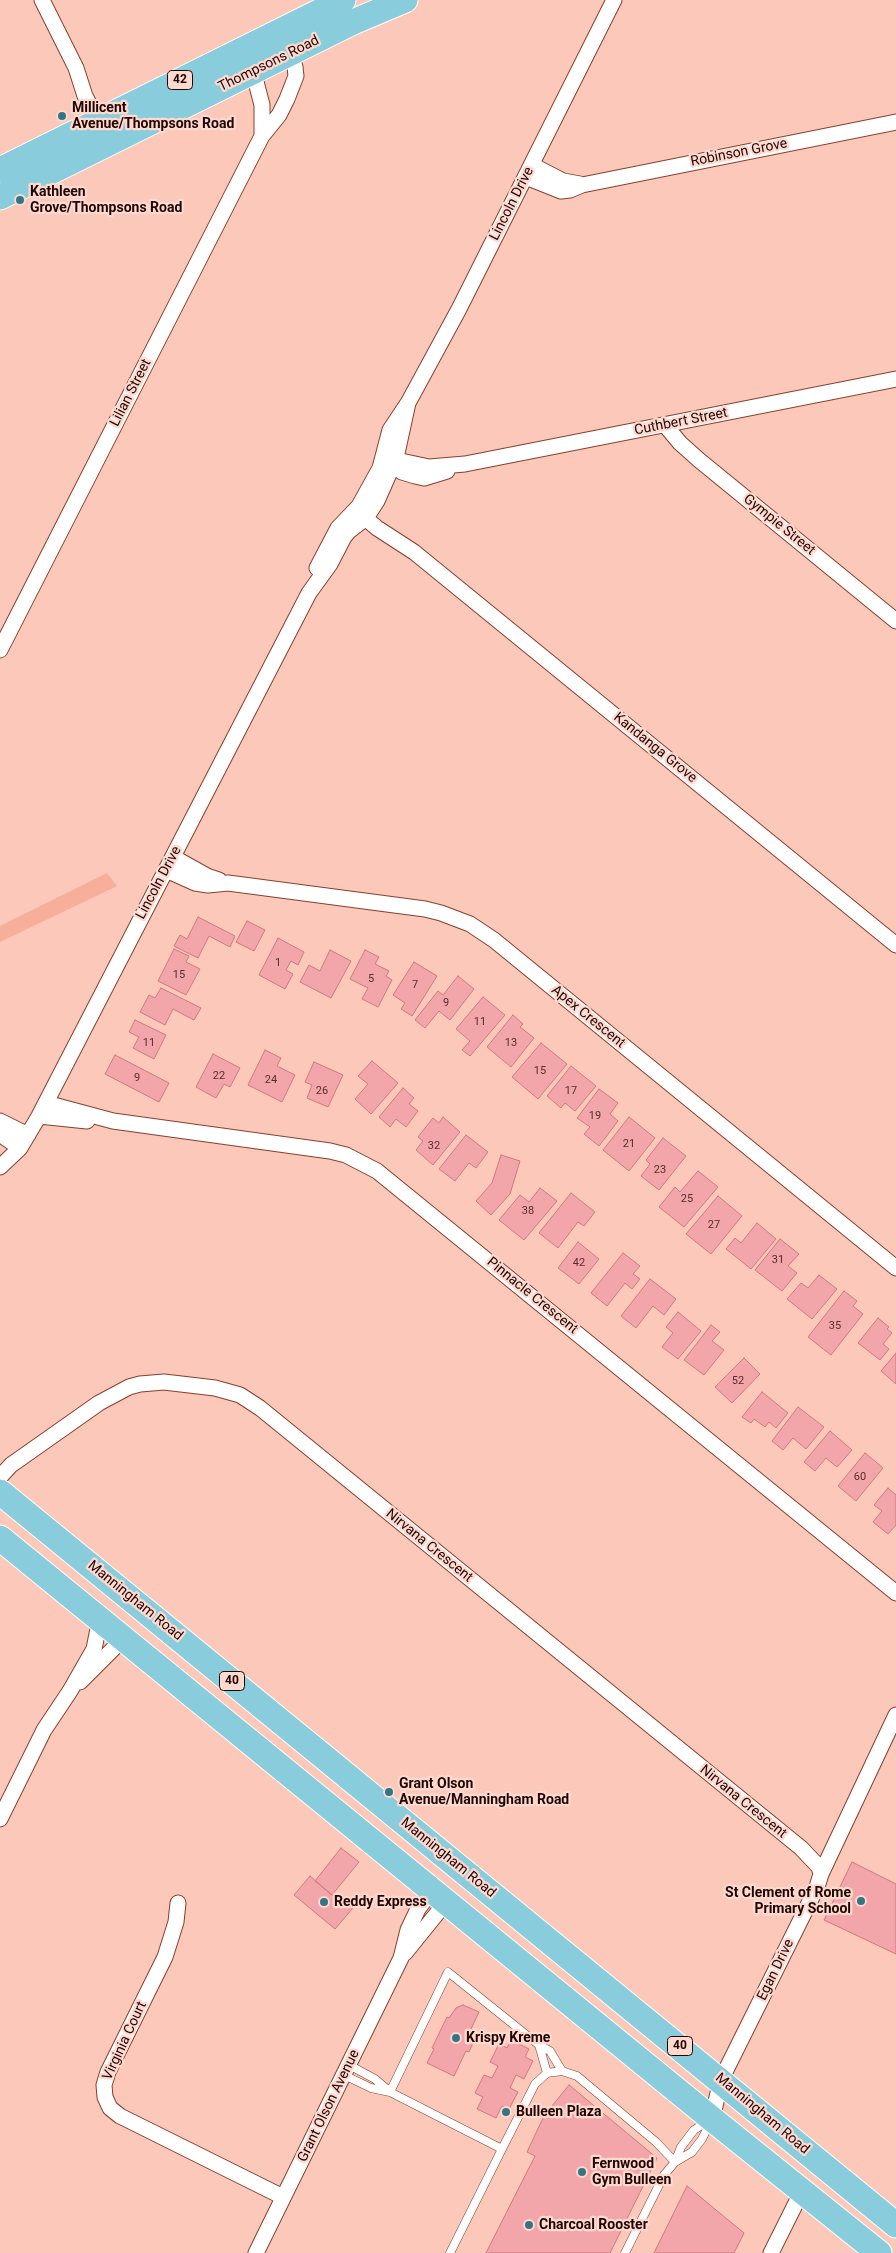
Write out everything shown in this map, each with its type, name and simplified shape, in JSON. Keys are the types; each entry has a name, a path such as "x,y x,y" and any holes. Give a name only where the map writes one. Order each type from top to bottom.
{"main road":[{"name":"Thompsons Road","path":"0,170 344,0"},
{"name":"Thompsons Road","path":"0,197 353,22 405,0"},
{"path":"103,119 114,141"},
{"name":"Manningham Road","path":"0,1492 896,2225"},
{"path":"28,1515 64,1564 115,1605 124,1616 126,1626 124,1638"},
{"path":"0,1538 879,2253"},
{"name":"Grant Olson Avenue","path":"440,1895 464,1870"}],"street":[{"path":"42,0 76,68 85,96 103,119"},
{"name":"Lincoln Drive","path":"0,1167 24,1141 42,1109 309,593 318,566 332,538 338,528 365,512 391,460 390,430 408,403 529,171 613,1"},
{"path":"263,39 281,46 290,53"},
{"name":"Lilian Street","path":"262,136 262,105 255,78 255,70 263,39"},
{"name":"Lilian Street","path":"0,650 262,136 280,115 296,76 295,63 290,53"},
{"name":"Robinson Grove","path":"529,171 561,191 570,190 582,185 896,122"},
{"name":"Cuthbert Street","path":"391,460 420,466 465,464 896,379"},
{"name":"Gympie Street","path":"665,425 686,449 896,621"},
{"name":"Kandanga Grove","path":"365,512 380,531 414,552 896,945"},
{"name":"Apex Crescent","path":"170,864 195,883 208,885 228,884 424,909 470,924 494,940 896,1268"},
{"name":"Pinnacle Crescent","path":"42,1109 87,1122 113,1121 330,1151 346,1155 377,1171 896,1593"},
{"path":"0,1121 24,1141"},
{"path":"0,1134 24,1141"},
{"name":"Nirvana Crescent","path":"0,1477 11,1465 99,1403 129,1388 146,1383 164,1382 214,1388 240,1395 267,1414 801,1848 817,1865 821,1874"},
{"path":"0,1819 44,1730 70,1691 94,1649 100,1619"},
{"path":"70,1691 99,1665 124,1638"},
{"name":"Egan Drive","path":"712,2119 721,2080 817,1887 821,1874 896,1715"},
{"name":"Grant Olson Avenue","path":"256,2253 401,1958 440,1895"},
{"name":"Virginia Court","path":"178,1903 173,1937 108,2072 104,2085 105,2097 110,2108 120,2116 283,2197"},
{"path":"771,2253 802,2191"}],"lane":[{"path":"390,2092 448,1972 555,2057 562,2070"},
{"path":"539,2045 547,2073"},
{"path":"346,2070 371,2088 390,2092 502,2149"},
{"path":"450,2253 534,2084 547,2073 562,2070 577,2076 656,2142 676,2162"},
{"path":"625,2253 664,2175 676,2162 692,2152 702,2139 712,2119"},
{"path":"676,2162 681,2147 694,2130 712,2119"}],"shaded area":[{"path":"107,873 117,886 0,942 0,926"}],"building":[{"path":"198,917 235,936 230,947 209,936 198,958 174,946 180,935 187,939"},
{"path":"247,921 265,930 254,951 236,942"},
{"path":"278,938 304,952 298,965 291,961 286,970 293,974 285,989 259,975"},
{"path":"174,949 189,956 186,962 200,969 186,995 158,981"},
{"path":"330,950 351,961 331,998 300,982 309,965 320,971"},
{"path":"365,950 379,957 375,964 389,971 386,976 392,980 378,1007 362,999 368,988 350,979"},
{"path":"414,962 437,976 412,1016 401,1009 405,1003 393,995"},
{"path":"458,976 474,989 450,1020 439,1011 425,1028 415,1020 438,991 443,995"},
{"path":"161,988 201,1008 194,1020 173,1009 165,1025 140,1012 149,995 155,998"},
{"path":"483,997 505,1015 470,1056 462,1050 470,1041 456,1029"},
{"path":"513,1015 523,1024 520,1027 534,1038 511,1067 487,1047"},
{"path":"135,1020 166,1035 154,1059 133,1048 139,1037 129,1032"},
{"path":"541,1043 567,1064 538,1099 512,1077"},
{"path":"265,1050 281,1058 277,1066 295,1075 282,1102 248,1085"},
{"path":"213,1054 240,1068 230,1087 224,1084 216,1098 196,1087"},
{"path":"115,1055 169,1083 159,1102 105,1074"},
{"path":"372,1061 398,1083 371,1114 355,1099 368,1084 358,1076"},
{"path":"314,1062 343,1075 328,1107 307,1098 312,1085 305,1082"},
{"path":"571,1066 596,1086 575,1111 565,1103 561,1108 547,1096"},
{"path":"403,1088 414,1098 409,1104 418,1111 406,1127 396,1119 390,1127 379,1117"},
{"path":"599,1089 618,1103 610,1114 618,1121 599,1146 584,1134 590,1127 577,1118"},
{"path":"443,1117 460,1132 433,1165 416,1150 423,1141 418,1137 433,1118 439,1123"},
{"path":"629,1117 655,1138 629,1171 603,1150"},
{"path":"466,1135 488,1152 476,1168 469,1163 455,1181 439,1169"},
{"path":"663,1138 686,1156 659,1190 641,1176 650,1164 646,1160"},
{"path":"501,1155 520,1161 510,1194 491,1215 476,1201 492,1183"},
{"path":"698,1171 718,1187 684,1227 659,1207 675,1187 680,1192"},
{"path":"540,1188 557,1201 524,1240 499,1220 520,1195 529,1202"},
{"path":"571,1193 595,1212 584,1226 578,1222 558,1248 539,1233"},
{"path":"718,1196 742,1216 711,1254 686,1234"},
{"path":"757,1223 776,1239 751,1269 726,1249 735,1238 741,1243"},
{"path":"780,1239 799,1254 788,1266 797,1273 782,1291 755,1270"},
{"path":"578,1242 599,1259 579,1284 558,1268"},
{"path":"623,1253 640,1266 633,1274 640,1279 632,1289 625,1283 607,1306 591,1293"},
{"path":"819,1275 837,1289 812,1319 787,1299 801,1283 808,1288"},
{"path":"650,1279 676,1299 664,1315 653,1306 636,1328 621,1316"},
{"path":"844,1291 857,1301 853,1306 863,1314 831,1355 808,1337"},
{"path":"678,1312 701,1331 678,1359 662,1347 673,1333 666,1327"},
{"path":"878,1318 889,1327 887,1329 892,1333 883,1344 889,1349 880,1360 858,1343"},
{"path":"711,1325 720,1332 712,1341 724,1350 704,1375 684,1360"},
{"path":"896,1353 896,1384 881,1371"},
{"path":"744,1358 760,1374 732,1403 715,1387"},
{"path":"762,1392 788,1413 776,1428 769,1422 765,1427 754,1419 751,1423 742,1417"},
{"path":"798,1407 824,1427 806,1449 793,1438 783,1450 772,1441"},
{"path":"830,1431 852,1450 837,1467 826,1458 815,1471 804,1462"},
{"path":"865,1453 883,1468 856,1501 838,1486"},
{"path":"888,1488 896,1495 896,1525 888,1534 873,1522 882,1511 874,1505"},
{"path":"341,1848 359,1862 332,1895 315,1881"},
{"path":"852,1862 896,1884 896,1954 824,1920"},
{"name":"Reddy Express","path":"310,1876 333,1896 335,1894 353,1908 335,1929 294,1895"},
{"path":"463,2005 479,2012 471,2029 476,2032 471,2042 473,2043 469,2052 466,2051 454,2076 427,2063 447,2017 449,2018 456,2008"},
{"path":"511,2040 529,2049 525,2057 533,2061 524,2079 516,2075 510,2088 518,2092 509,2109 502,2106 496,2118 477,2109 483,2097 475,2093 484,2075 492,2078 498,2066 490,2062 499,2044 507,2048"},
{"path":"569,2085 657,2158 610,2253 486,2253 535,2156 527,2152 544,2116"},
{"path":"687,2186 744,2233 734,2253 654,2253"}],"place":[{"name":"Millicent Avenue/Thompsons Road","path":"62,116"},
{"name":"Kathleen Grove/Thompsons Road","path":"20,200"},
{"name":"Grant Olson Avenue/Manningham Road","path":"389,1792"},
{"name":"St Clement of Rome Primary School","path":"861,1901"},
{"name":"Reddy Express","path":"324,1902"},
{"name":"Krispy Kreme","path":"456,2038"},
{"name":"Bulleen Plaza","path":"506,2112"},
{"name":"Fernwood Gym Bulleen","path":"582,2172"},
{"name":"Charcoal Rooster","path":"529,2225"}]}
